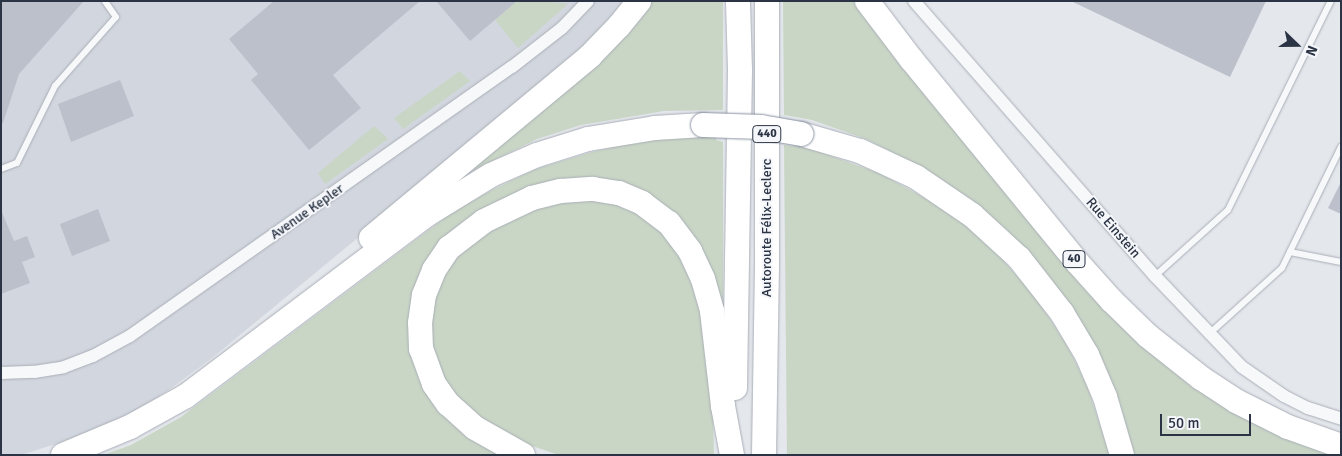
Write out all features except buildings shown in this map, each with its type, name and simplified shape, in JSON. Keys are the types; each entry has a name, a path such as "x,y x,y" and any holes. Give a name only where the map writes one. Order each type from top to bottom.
{"highway":[{"path":"206,382 262,329 590,56 620,26 639,1"},
{"name":"Autoroute Félix-Leclerc","path":"733,455 740,70 738,1"},
{"name":"Autoroute Félix-Leclerc","path":"764,455 768,267 767,1"},
{"name":"40","path":"867,1 911,60 1072,256 1136,324 1189,370 1236,401 1288,427 1341,446"},
{"path":"63,455 130,427 206,382 426,215 491,175 537,155 588,139 641,129 703,125 761,127 801,134 860,151 916,177 955,202 1004,244 1049,294 1075,334 1097,376 1121,448"},
{"path":"523,455 475,428 456,412 437,389 429,374 421,349 420,323 424,295 434,270 449,248 484,220 532,198 561,191 593,189 618,193 646,206 669,223 690,252 703,279 712,311 723,406 733,455"},
{"path":"768,267 775,367 775,455"}],"street":[{"name":"Avenue Kepler","path":"1,373 34,372 64,367 94,356 130,336 512,67 562,28 588,1"},
{"name":"Rue Einstein","path":"914,1 1155,276 1242,367 1262,382 1308,408 1340,417"}],"lane":[{"path":"1,169 17,163 55,86 116,17 105,1"},
{"path":"1155,276 1228,210 1331,1"},
{"path":"1209,334 1282,268 1341,147"},
{"path":"1290,252 1341,262"}],"shaded area":[{"path":"1,1 624,1 595,36 513,110 212,358 167,391 125,418 90,433 21,455 1,455"}],"green space":[{"path":"517,1 544,1 568,4 518,48 495,20"},
{"path":"649,1 723,1 723,110 664,111 581,125 537,139 464,175"},
{"path":"783,1 856,1 1170,368 1339,455 1134,455 1120,403 1103,363 1076,314 1042,267 1006,229 972,200 927,170 866,139 812,120 784,115"},
{"path":"460,71 470,81 403,129 394,118"},
{"path":"374,126 388,139 325,184 318,173"},
{"path":"685,137 716,137 716,140 723,142 723,324 686,233 585,181 434,256 416,365 507,455 103,455 131,445 181,417 454,211 494,189 536,169 592,152 635,142"},
{"path":"784,145 808,148 879,173 923,197 965,225 1002,259 1037,299 1068,347 1087,386 1110,455 787,455"},
{"path":"599,199 625,206 647,218 666,235 680,255 700,307 713,418 714,455 559,455 523,443 490,425 460,401 444,378 435,356 431,334 432,308 438,285 453,261 473,241 499,223 553,202"}]}
